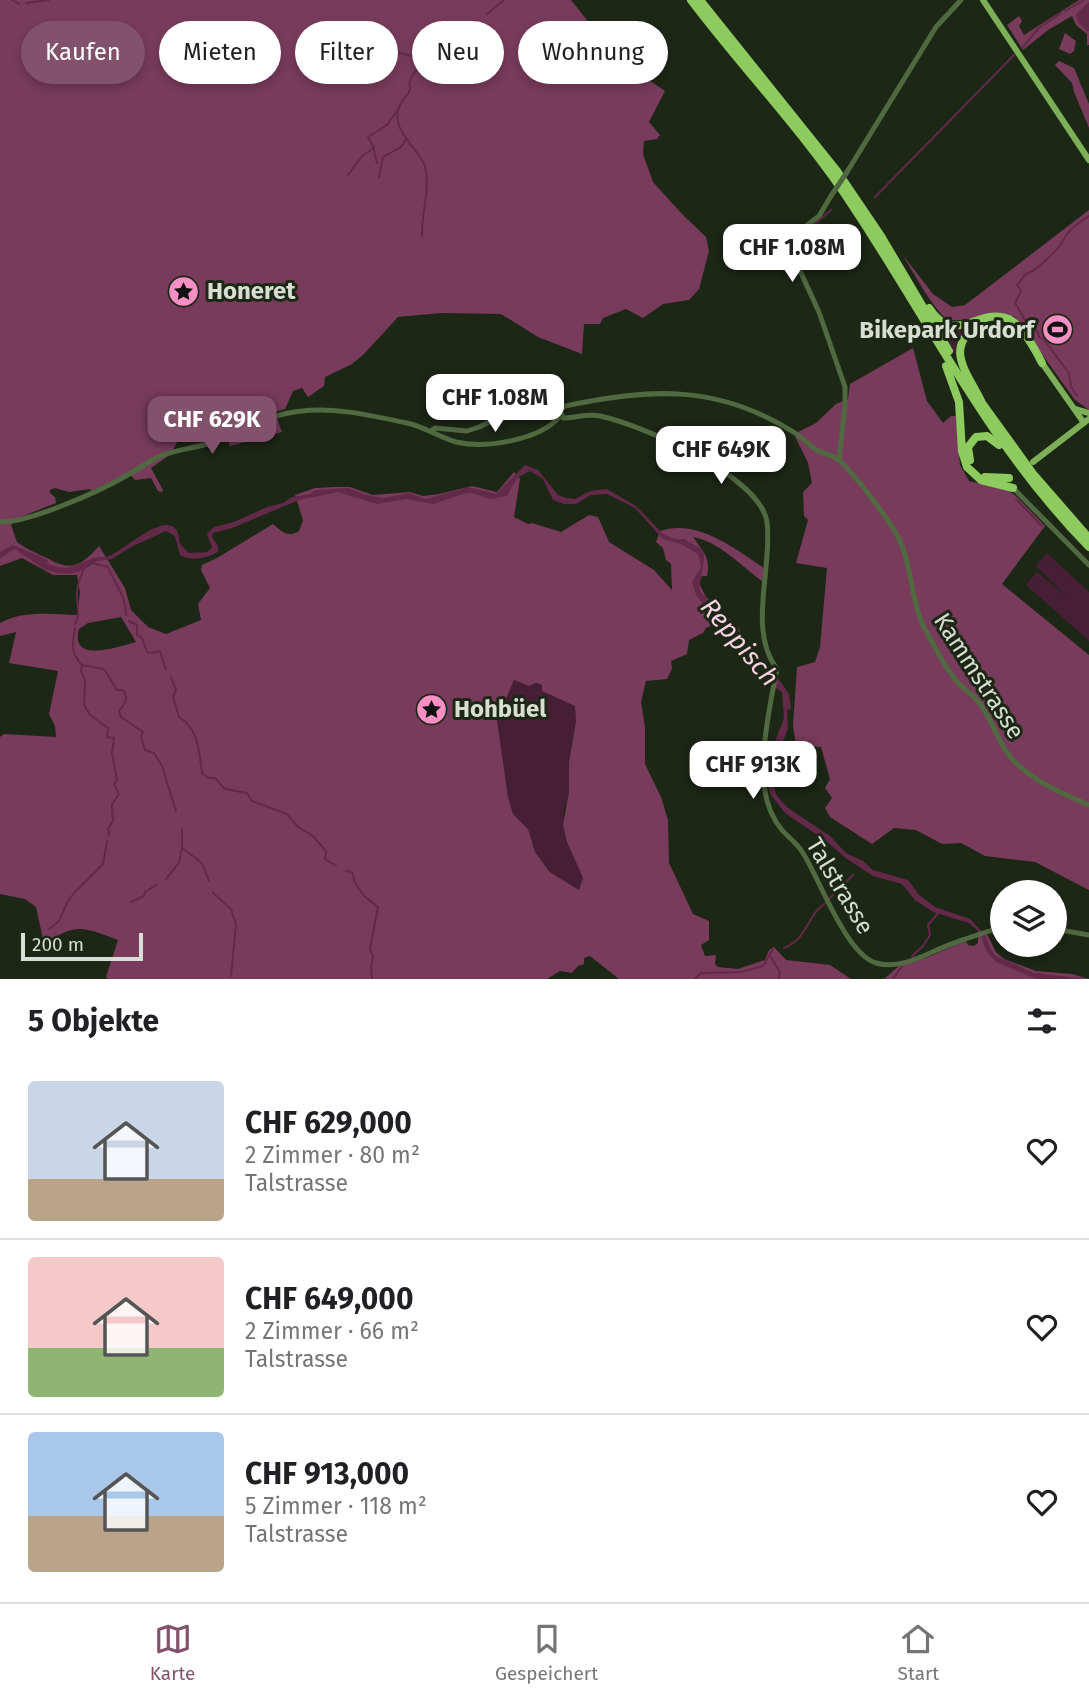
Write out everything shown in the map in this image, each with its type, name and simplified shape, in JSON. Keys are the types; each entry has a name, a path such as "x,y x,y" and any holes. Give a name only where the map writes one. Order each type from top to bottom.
{"highway":[{"path":"691,0 831,173 876,240 966,389 1012,456 1089,547"},
{"path":"700,0 829,160 861,205 983,405 1034,475 1089,538"},
{"path":"906,279 915,283 933,314 941,321 955,326 972,326 995,319 1009,323 1018,330 1042,363"},
{"path":"972,326 961,342 960,358 983,405"},
{"path":"929,329 957,392 965,462 974,475 988,483 1013,488"},
{"path":"1012,456 993,439 984,435 972,439 968,447 970,462 981,475 992,479 1013,476"},
{"path":"988,483 1003,482 1013,476"}],"main road":[{"path":"983,0 1089,160"},
{"path":"1033,462 1087,421 1073,408 1042,363"},
{"path":"1073,408 1089,413"}],"street":[{"path":"431,431 435,428 471,430 519,409 560,413 565,406 626,395 662,392 728,403 755,413 839,460 845,387 819,312 789,247 793,236 819,216 936,27 961,0"},
{"name":"Talstrasse","path":"0,522 14,522 34,516 117,481 161,456 208,443 267,418 291,412 342,412 406,423 457,442 491,443 538,432 560,413 565,418 582,414 600,416 663,438 723,471 760,504 765,516 767,534 764,636 776,672 763,773 767,802 779,825 803,853 839,924 857,950 873,962 891,964 928,955 990,931"},
{"name":"Kammstrasse","path":"839,460 898,537 906,556 917,609 923,624 955,680 976,699 990,719 1005,750 1031,775 1089,805"},
{"path":"1013,476 1013,488 1089,565"},
{"path":"1067,931 1089,935"}],"shaded area":[{"path":"0,0 571,0 588,21 518,21 518,84 655,84 665,91 649,122 660,135 657,139 644,141 643,154 653,182 706,237 709,251 699,289 689,300 663,304 643,318 626,309 603,318 600,324 584,324 582,354 538,337 501,314 441,313 398,317 352,364 325,377 324,386 308,397 302,388 293,391 285,409 275,412 282,432 230,446 221,425 209,425 182,432 171,454 151,468 162,492 158,491 151,478 135,480 129,473 91,491 69,492 55,488 50,490 50,493 55,497 56,503 18,518 11,525 17,542 63,565 81,562 99,546 125,588 131,610 148,627 166,634 201,620 198,604 210,588 201,570 202,565 273,524 288,534 299,531 303,520 295,495 315,488 350,487 373,495 410,492 423,496 472,486 497,492 514,472 520,479 514,517 528,524 561,532 589,515 598,517 609,542 654,570 672,590 671,564 666,560 663,548 656,542 660,531 687,529 701,532 728,545 764,568 763,582 721,549 693,537 708,564 707,576 702,576 699,583 706,597 731,620 723,625 716,624 706,628 703,633 689,640 687,654 671,661 672,669 667,679 646,681 641,702 645,727 645,764 661,797 668,820 669,863 693,914 709,921 709,940 701,945 705,956 716,955 715,964 718,967 738,969 765,960 769,950 774,947 786,960 830,965 851,979 619,979 590,956 584,958 584,964 572,973 560,971 547,979 108,979 106,977 118,940 90,930 74,929 48,943 43,939 36,907 25,899 0,894 0,737 4,734 56,737 55,726 49,714 58,671 9,663 16,632 0,636 0,623 28,614 77,615 80,593 77,575 53,575 22,558 0,566","holes":["121,617 136,642 98,651 88,650 81,647 78,640 79,629 88,623","514,680 529,686 536,683 542,685 542,691 575,706 576,722 563,825 567,842 583,878 579,890 550,872 535,852 528,829 513,814 508,797 497,720"]},
{"path":"1079,0 1089,0 1089,45 1087,34 1076,25 1072,16 1048,30 1023,50 1007,25 1019,16 1022,21 1019,26 1024,35"},
{"path":"1065,33 1076,41 1074,51 1070,54 1059,49"},
{"path":"1059,61 1074,68 1089,104 1089,128 1072,83 1055,65"},
{"path":"1089,210 1089,410 1075,400 1015,317 999,313 963,320 946,318 929,298 902,254 933,294 952,307 965,305"},
{"path":"938,325 958,329 971,328 962,334 956,355"},
{"path":"913,348 927,401 943,423 951,416 956,416 960,465 969,481 1006,489 1045,526 1002,584 1089,655 1089,890 1035,862 985,856 961,843 942,844 916,830 894,828 872,844 830,817 825,808 832,798 825,788 830,779 821,747 796,746 793,726 797,667 815,662 820,647 827,568 796,563 808,520 804,516 803,492 812,483 808,463 794,434 816,423 836,404 848,399 850,384"},
{"path":"1047,553 1089,592 1089,641 1026,585 1037,572 1065,595 1036,566"},
{"path":"513,680 529,686 536,683 542,686 543,691 575,706 576,722 569,762 569,791 563,814 567,842 583,878 579,890 551,872 535,852 528,829 513,814 497,720"},
{"path":"987,934 990,940 990,957 1002,957 1036,971 1072,974 1089,979 884,979 900,965 926,958 966,941 968,945 974,946 978,943 978,937"}],"water":[{"path":"1089,2 1087,31 1079,23 1076,14"},
{"name":"Reppisch","path":"525,465 538,470 558,495 567,498 575,499 590,491 607,489 636,506 663,534 684,539 703,550 700,591 739,628 746,644 773,671 789,694 791,709 787,710 788,729 774,762 771,780 777,796 788,808 830,836 846,853 863,861 873,870 908,880 919,895 935,907 970,919 985,935 990,955 977,930 969,923 933,912 915,900 902,884 873,876 785,813 771,795 767,783 771,752 784,718 782,692 774,687 768,673 696,595 692,582 701,567 698,554 681,544 663,539 635,508 607,494 591,495 576,504 564,504 553,500 543,479 530,471 517,478 507,496 490,499 472,493 433,504 406,499 377,504 338,492 299,500 232,528 213,533 218,552 199,558 180,555 175,536 166,531 112,559 97,561 84,570 68,574 44,569 15,549 0,558 0,552 13,545 48,560 47,563 53,566 70,567 93,558 109,556 149,531 165,525 176,530 181,545 189,553 207,552 212,548 207,534 214,527 234,522 315,490 348,488 384,498 409,493 425,499 468,487 496,494"},
{"path":"991,957 998,957 1034,973 1088,979 1036,979 996,962"}],"waterway":[{"path":"12,0 19,4"},
{"path":"26,3 49,0"},
{"path":"487,14 504,0"},
{"path":"1065,11 1084,0"},
{"path":"1022,48 1039,28 1061,13"},
{"path":"398,52 412,56"},
{"path":"875,197 1014,55"},
{"path":"412,76 409,92 397,114 401,130 421,159 427,174 422,236"},
{"path":"348,175 362,156 374,148 368,137 387,125 397,111"},
{"path":"379,177 383,157 401,147 406,139"},
{"path":"374,150 377,163"},
{"path":"793,251 800,237 831,210"},
{"path":"1077,396 1071,387 1069,373 1039,337 1038,332 1030,328 1015,303 1021,291 1017,285 1026,274 1048,258 1072,228 1089,216"},
{"path":"1016,499 1042,526"},
{"path":"92,563 108,567 122,596 126,615"},
{"path":"75,624 78,612 77,589 83,571"},
{"path":"129,621 137,625 137,635 142,638 147,652 160,651 166,670"},
{"path":"75,628 73,647 82,665 81,672 85,680 84,705 90,715 108,728 107,737 114,738 112,753 117,780 114,784 119,794 112,804 113,821 108,829 109,836"},
{"path":"82,665 104,669 117,690 123,690 125,693 126,698 119,711 121,717 143,732 141,736 145,750 154,753 162,766 176,811"},
{"path":"171,677 176,690 173,697 179,717 191,728 197,742 202,773 208,778 215,778 225,789 247,793 252,801 287,814 298,827 313,836 326,851 325,859 336,866"},
{"path":"182,829 182,848 202,863 209,881"},
{"path":"49,929 59,921 74,893 103,864 107,841"},
{"path":"166,879 179,863 182,848"},
{"path":"346,871 352,872 355,883 364,896 378,907 370,949 373,957 372,979"},
{"path":"829,899 853,875"},
{"path":"131,902 144,896 145,892 156,885"},
{"path":"213,893 231,909 236,924 231,976"},
{"path":"784,948 798,938 815,913 827,902"},
{"path":"912,956 930,935 928,925 939,912"},
{"path":"695,979 701,973 741,972 763,966 773,949"},
{"path":"770,956 780,972 779,979"},
{"path":"893,979 902,966"}],"place":[{"name":"Honeret","path":"184,291"},
{"name":"Bikepark Urdorf","path":"1057,330"},
{"name":"Hohbüel","path":"431,709"}]}
